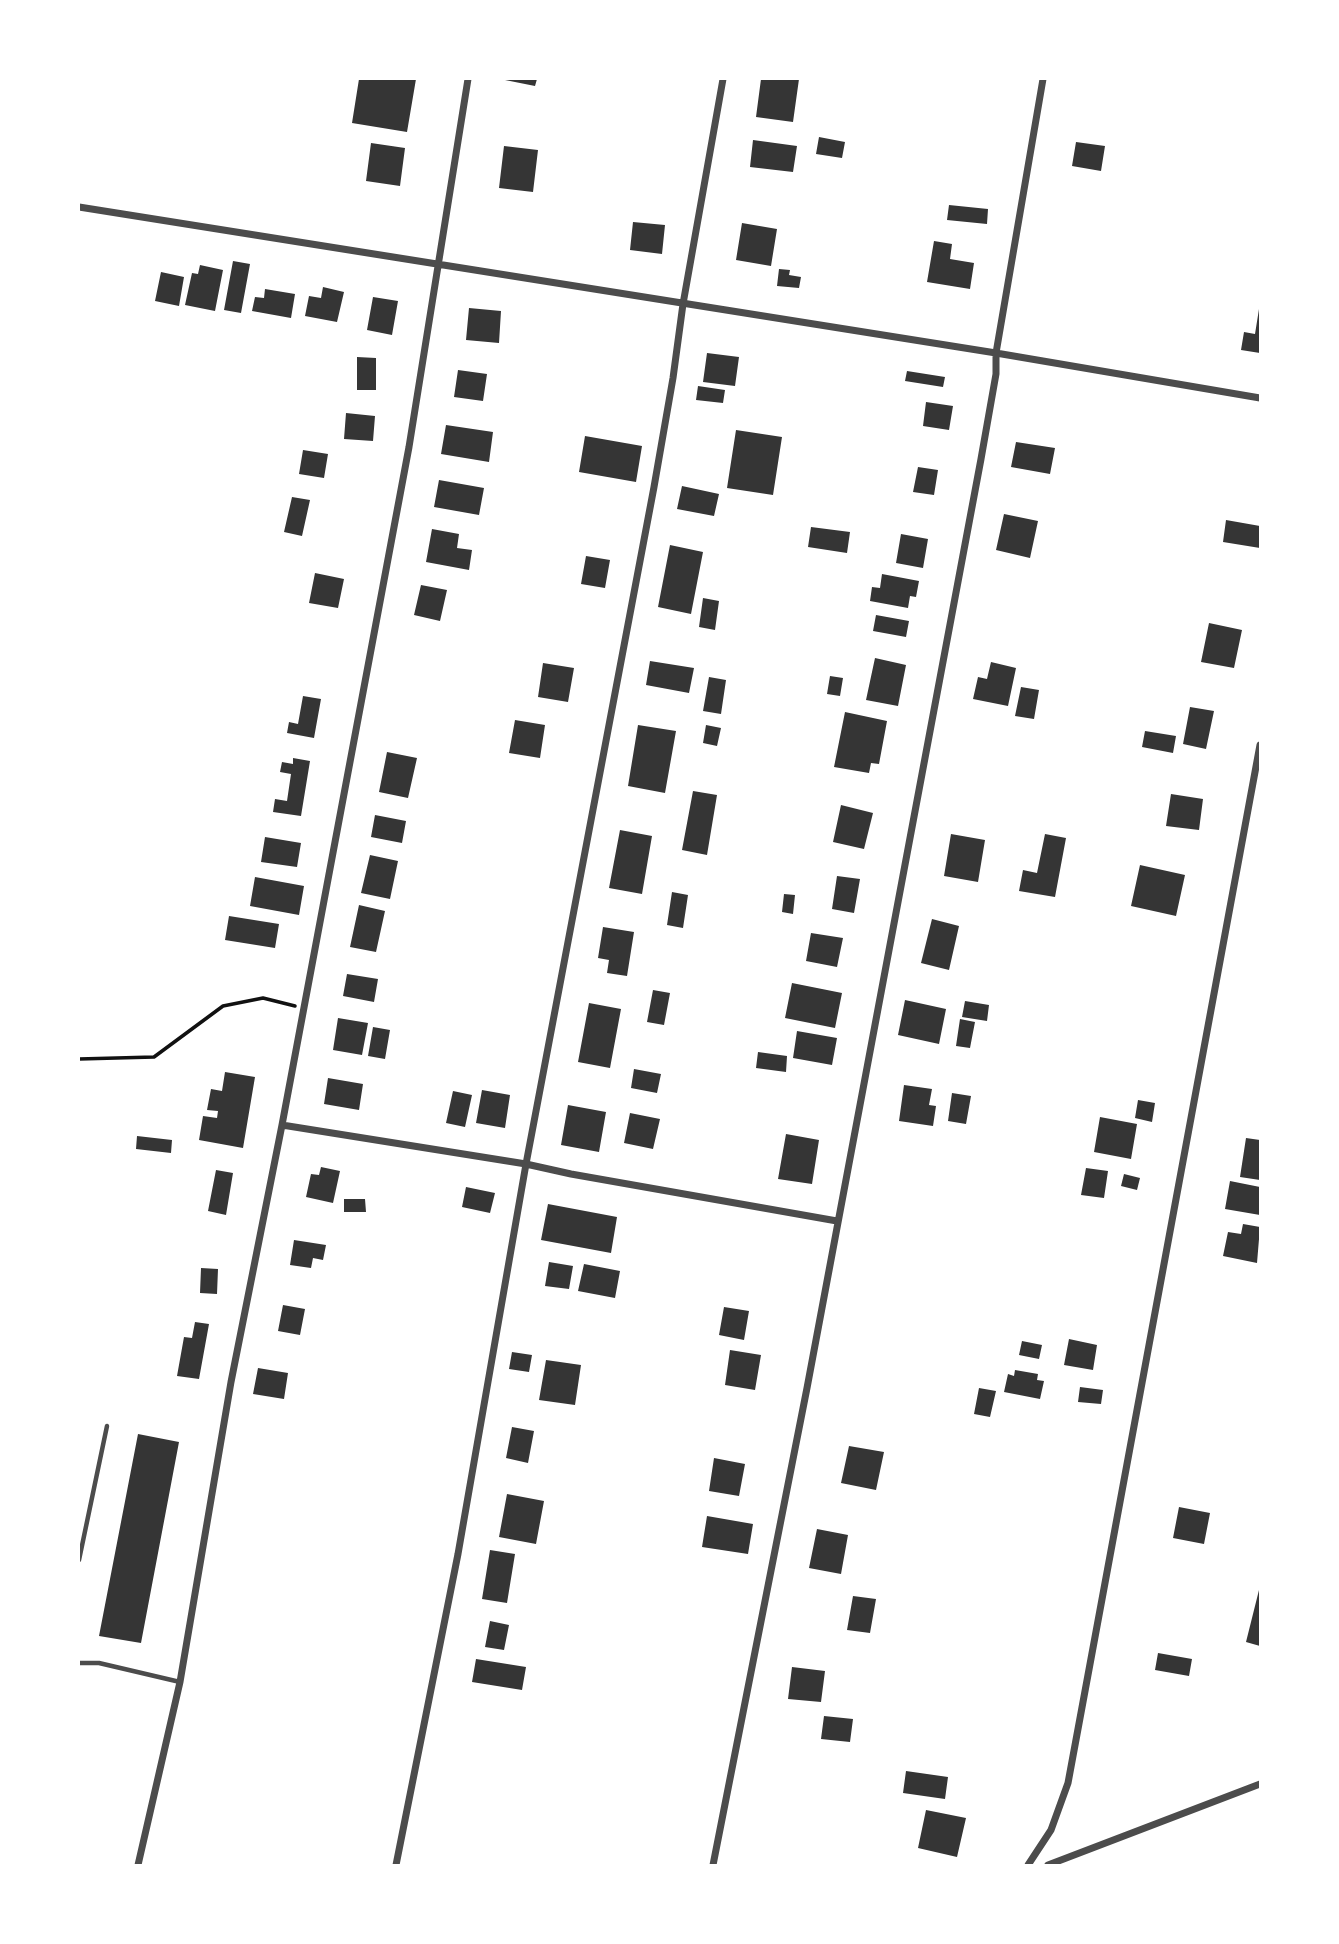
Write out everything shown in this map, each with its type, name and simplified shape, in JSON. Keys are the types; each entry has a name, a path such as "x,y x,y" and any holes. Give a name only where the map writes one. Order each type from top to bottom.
{"street":[{"path":"138,1865 180,1682 231,1382 409,447 468,79"},
{"path":"396,1865 458,1555 526,1164 654,487 723,79"},
{"path":"713,1865 807,1388 836,1221 981,459 996,374 996,353 1043,79"},
{"path":"79,207 996,353 1260,398"},
{"path":"1028,1865 1051,1830 1068,1783 1260,745"},
{"path":"282,1125 526,1164 836,1221"},
{"path":"1048,1865 1260,1784"}],"lane":[{"path":"79,1560 107,1426"},
{"path":"79,1663 99,1663 180,1682"}],"path":[{"path":"79,1059 154,1057 223,1006 263,998 303,1008"}],"building":[{"path":"359,79 416,79 407,132 352,123"},
{"path":"500,79 537,79 535,86"},
{"path":"761,79 799,79 793,122 756,117"},
{"path":"819,137 845,142 842,158 816,154"},
{"path":"753,140 797,146 793,172 750,167"},
{"path":"1076,142 1105,146 1101,171 1072,166"},
{"path":"371,143 405,148 400,186 366,181"},
{"path":"504,146 538,150 533,192 499,188"},
{"path":"949,205 988,209 987,224 947,220"},
{"path":"633,222 665,225 662,254 630,250"},
{"path":"742,223 777,229 771,266 736,260"},
{"path":"934,241 952,244 950,259 974,263 970,289 927,282"},
{"path":"233,261 250,264 241,313 224,310"},
{"path":"200,265 223,270 215,311 185,305 192,273 198,274"},
{"path":"779,269 790,270 789,275 801,277 799,288 777,286"},
{"path":"161,272 184,277 179,306 155,301"},
{"path":"323,287 344,292 337,322 305,316 309,296 321,298"},
{"path":"265,289 295,294 291,318 252,311 255,297 264,298"},
{"path":"373,297 398,301 392,335 367,330"},
{"path":"469,308 501,311 499,343 466,340"},
{"path":"1259,309 1260,353 1241,350 1244,332 1255,334"},
{"path":"707,353 739,357 735,386 703,382"},
{"path":"357,357 376,358 376,390 357,390"},
{"path":"458,370 487,374 483,401 454,397"},
{"path":"907,371 945,377 943,387 905,381"},
{"path":"698,386 725,390 723,403 696,400"},
{"path":"926,402 953,406 949,430 923,426"},
{"path":"346,413 375,416 373,441 344,439"},
{"path":"446,425 493,432 489,462 441,454"},
{"path":"736,430 782,437 773,495 727,488"},
{"path":"585,436 642,446 636,482 579,472"},
{"path":"1016,442 1055,448 1050,474 1011,467"},
{"path":"303,450 328,454 324,478 299,474"},
{"path":"918,467 938,470 934,495 913,492"},
{"path":"439,480 484,488 479,515 434,507"},
{"path":"682,486 719,494 714,516 677,509"},
{"path":"292,497 310,500 302,536 284,532"},
{"path":"1004,514 1038,521 1030,558 996,550"},
{"path":"1226,520 1260,526 1260,548 1223,542"},
{"path":"811,527 850,532 847,553 808,547"},
{"path":"432,529 459,534 457,548 472,550 469,570 426,562"},
{"path":"901,534 928,539 923,568 896,563"},
{"path":"670,545 703,552 691,614 658,607"},
{"path":"586,556 610,560 605,588 581,584"},
{"path":"315,573 344,579 338,608 309,603"},
{"path":"882,574 919,581 916,597 910,596 908,608 870,601 872,587 880,588"},
{"path":"421,585 447,590 440,621 414,615"},
{"path":"703,598 719,601 715,630 699,627"},
{"path":"876,615 909,621 906,637 873,631"},
{"path":"1209,623 1242,630 1234,668 1201,662"},
{"path":"875,658 906,665 898,706 866,700"},
{"path":"650,661 694,668 689,693 646,685"},
{"path":"991,662 1016,668 1008,706 973,699 978,677 987,679"},
{"path":"543,663 574,668 568,702 538,697"},
{"path":"830,676 843,678 840,696 827,694"},
{"path":"709,677 726,680 721,714 703,711"},
{"path":"1021,687 1039,690 1034,719 1015,716"},
{"path":"303,696 321,699 314,738 287,733 289,722 298,724"},
{"path":"1190,707 1214,711 1206,749 1183,744"},
{"path":"845,712 887,721 879,764 871,763 869,773 834,767"},
{"path":"515,720 545,725 540,758 509,753"},
{"path":"638,725 676,731 665,793 628,786"},
{"path":"706,725 721,728 717,746 703,743"},
{"path":"1145,731 1176,736 1173,753 1142,747"},
{"path":"387,752 417,758 408,798 379,792"},
{"path":"293,758 310,761 301,816 273,812 275,799 287,801 291,774 280,772 282,762 293,764"},
{"path":"693,791 717,795 707,855 682,850"},
{"path":"1171,794 1203,799 1199,830 1166,826"},
{"path":"841,805 873,813 864,849 833,842"},
{"path":"375,815 406,821 402,843 371,837"},
{"path":"620,830 652,836 642,894 609,888"},
{"path":"951,834 985,840 978,882 944,876"},
{"path":"1045,834 1066,838 1055,897 1019,891 1023,870 1037,873"},
{"path":"265,837 301,843 297,867 261,862"},
{"path":"370,855 398,861 390,899 361,893"},
{"path":"1140,865 1185,875 1176,916 1131,906"},
{"path":"837,876 860,879 854,913 832,909"},
{"path":"255,877 304,886 299,915 250,906"},
{"path":"672,892 688,895 683,928 667,925"},
{"path":"784,894 795,895 793,914 782,912"},
{"path":"359,905 385,911 376,952 350,947"},
{"path":"229,916 279,924 275,948 225,940"},
{"path":"932,919 959,926 949,970 921,963"},
{"path":"603,927 634,932 627,976 607,973 609,960 598,958"},
{"path":"811,933 843,938 837,967 806,961"},
{"path":"347,974 378,979 374,1002 343,996"},
{"path":"792,983 842,993 835,1028 785,1018"},
{"path":"653,990 670,993 664,1025 647,1022"},
{"path":"905,1000 946,1009 939,1044 898,1035"},
{"path":"965,1001 989,1005 987,1021 962,1017"},
{"path":"589,1003 621,1009 610,1068 578,1062"},
{"path":"338,1018 368,1023 362,1055 333,1050"},
{"path":"960,1019 975,1022 970,1048 956,1046"},
{"path":"373,1027 390,1030 385,1059 368,1056"},
{"path":"797,1031 837,1038 832,1065 793,1058"},
{"path":"758,1052 787,1056 786,1072 756,1068"},
{"path":"634,1069 661,1074 657,1093 631,1088"},
{"path":"225,1072 255,1077 243,1148 199,1140 203,1116 217,1118 218,1111 207,1110 211,1089 222,1091"},
{"path":"328,1078 363,1084 359,1110 324,1104"},
{"path":"904,1085 932,1089 929,1105 936,1106 933,1126 899,1121"},
{"path":"482,1090 510,1095 505,1128 476,1123"},
{"path":"453,1091 472,1095 465,1127 446,1123"},
{"path":"952,1093 971,1096 966,1124 948,1121"},
{"path":"1138,1100 1155,1103 1152,1122 1135,1118"},
{"path":"568,1105 606,1112 599,1152 561,1145"},
{"path":"630,1113 660,1119 653,1149 624,1143"},
{"path":"1100,1117 1137,1124 1131,1159 1094,1152"},
{"path":"786,1134 819,1140 812,1184 778,1179"},
{"path":"137,1136 172,1140 171,1153 136,1149"},
{"path":"1246,1138 1260,1140 1260,1180 1240,1177"},
{"path":"321,1167 340,1171 333,1203 306,1197 311,1174 319,1175"},
{"path":"1086,1168 1108,1171 1104,1198 1081,1195"},
{"path":"216,1170 233,1173 226,1215 208,1211"},
{"path":"1124,1174 1140,1178 1137,1190 1121,1186"},
{"path":"1230,1181 1260,1187 1260,1215 1225,1209"},
{"path":"466,1187 495,1193 490,1213 462,1207"},
{"path":"344,1199 365,1199 366,1212 344,1212"},
{"path":"548,1204 617,1217 611,1253 541,1240"},
{"path":"1243,1224 1260,1227 1257,1263 1223,1256 1228,1232 1241,1234"},
{"path":"294,1240 326,1245 323,1260 313,1258 311,1268 290,1265"},
{"path":"549,1262 573,1266 569,1289 545,1286"},
{"path":"584,1264 620,1271 615,1298 578,1291"},
{"path":"201,1268 218,1269 217,1294 200,1293"},
{"path":"283,1305 305,1309 300,1335 278,1331"},
{"path":"724,1307 749,1311 744,1340 719,1335"},
{"path":"195,1322 209,1324 199,1379 177,1376 184,1337 192,1338"},
{"path":"1069,1339 1097,1345 1093,1370 1064,1365"},
{"path":"1022,1341 1042,1345 1039,1359 1019,1355"},
{"path":"730,1350 761,1355 755,1390 725,1385"},
{"path":"512,1352 532,1355 529,1372 509,1369"},
{"path":"546,1360 581,1365 575,1405 539,1400"},
{"path":"258,1368 288,1373 284,1399 253,1394"},
{"path":"1015,1370 1038,1374 1037,1380 1044,1381 1040,1399 1004,1392 1008,1374 1014,1376"},
{"path":"1080,1387 1103,1390 1101,1404 1078,1402"},
{"path":"979,1388 996,1391 990,1417 974,1414"},
{"path":"512,1427 534,1431 528,1463 506,1458"},
{"path":"138,1434 179,1442 141,1643 99,1636"},
{"path":"849,1446 884,1452 876,1490 841,1483"},
{"path":"714,1458 745,1464 739,1496 709,1491"},
{"path":"507,1494 544,1501 536,1544 499,1537"},
{"path":"1179,1507 1210,1513 1204,1544 1173,1538"},
{"path":"707,1516 753,1524 748,1554 702,1547"},
{"path":"817,1529 848,1535 841,1574 809,1568"},
{"path":"490,1550 515,1554 507,1603 482,1599"},
{"path":"1260,1590 1260,1646 1246,1642"},
{"path":"853,1596 876,1599 870,1633 847,1630"},
{"path":"490,1621 509,1625 504,1650 485,1647"},
{"path":"1158,1653 1192,1659 1189,1676 1155,1670"},
{"path":"476,1659 526,1667 522,1690 472,1682"},
{"path":"792,1667 825,1671 821,1702 788,1699"},
{"path":"824,1716 853,1719 850,1742 821,1739"},
{"path":"906,1771 948,1777 945,1799 903,1793"},
{"path":"926,1810 966,1818 957,1857 918,1848"}]}
